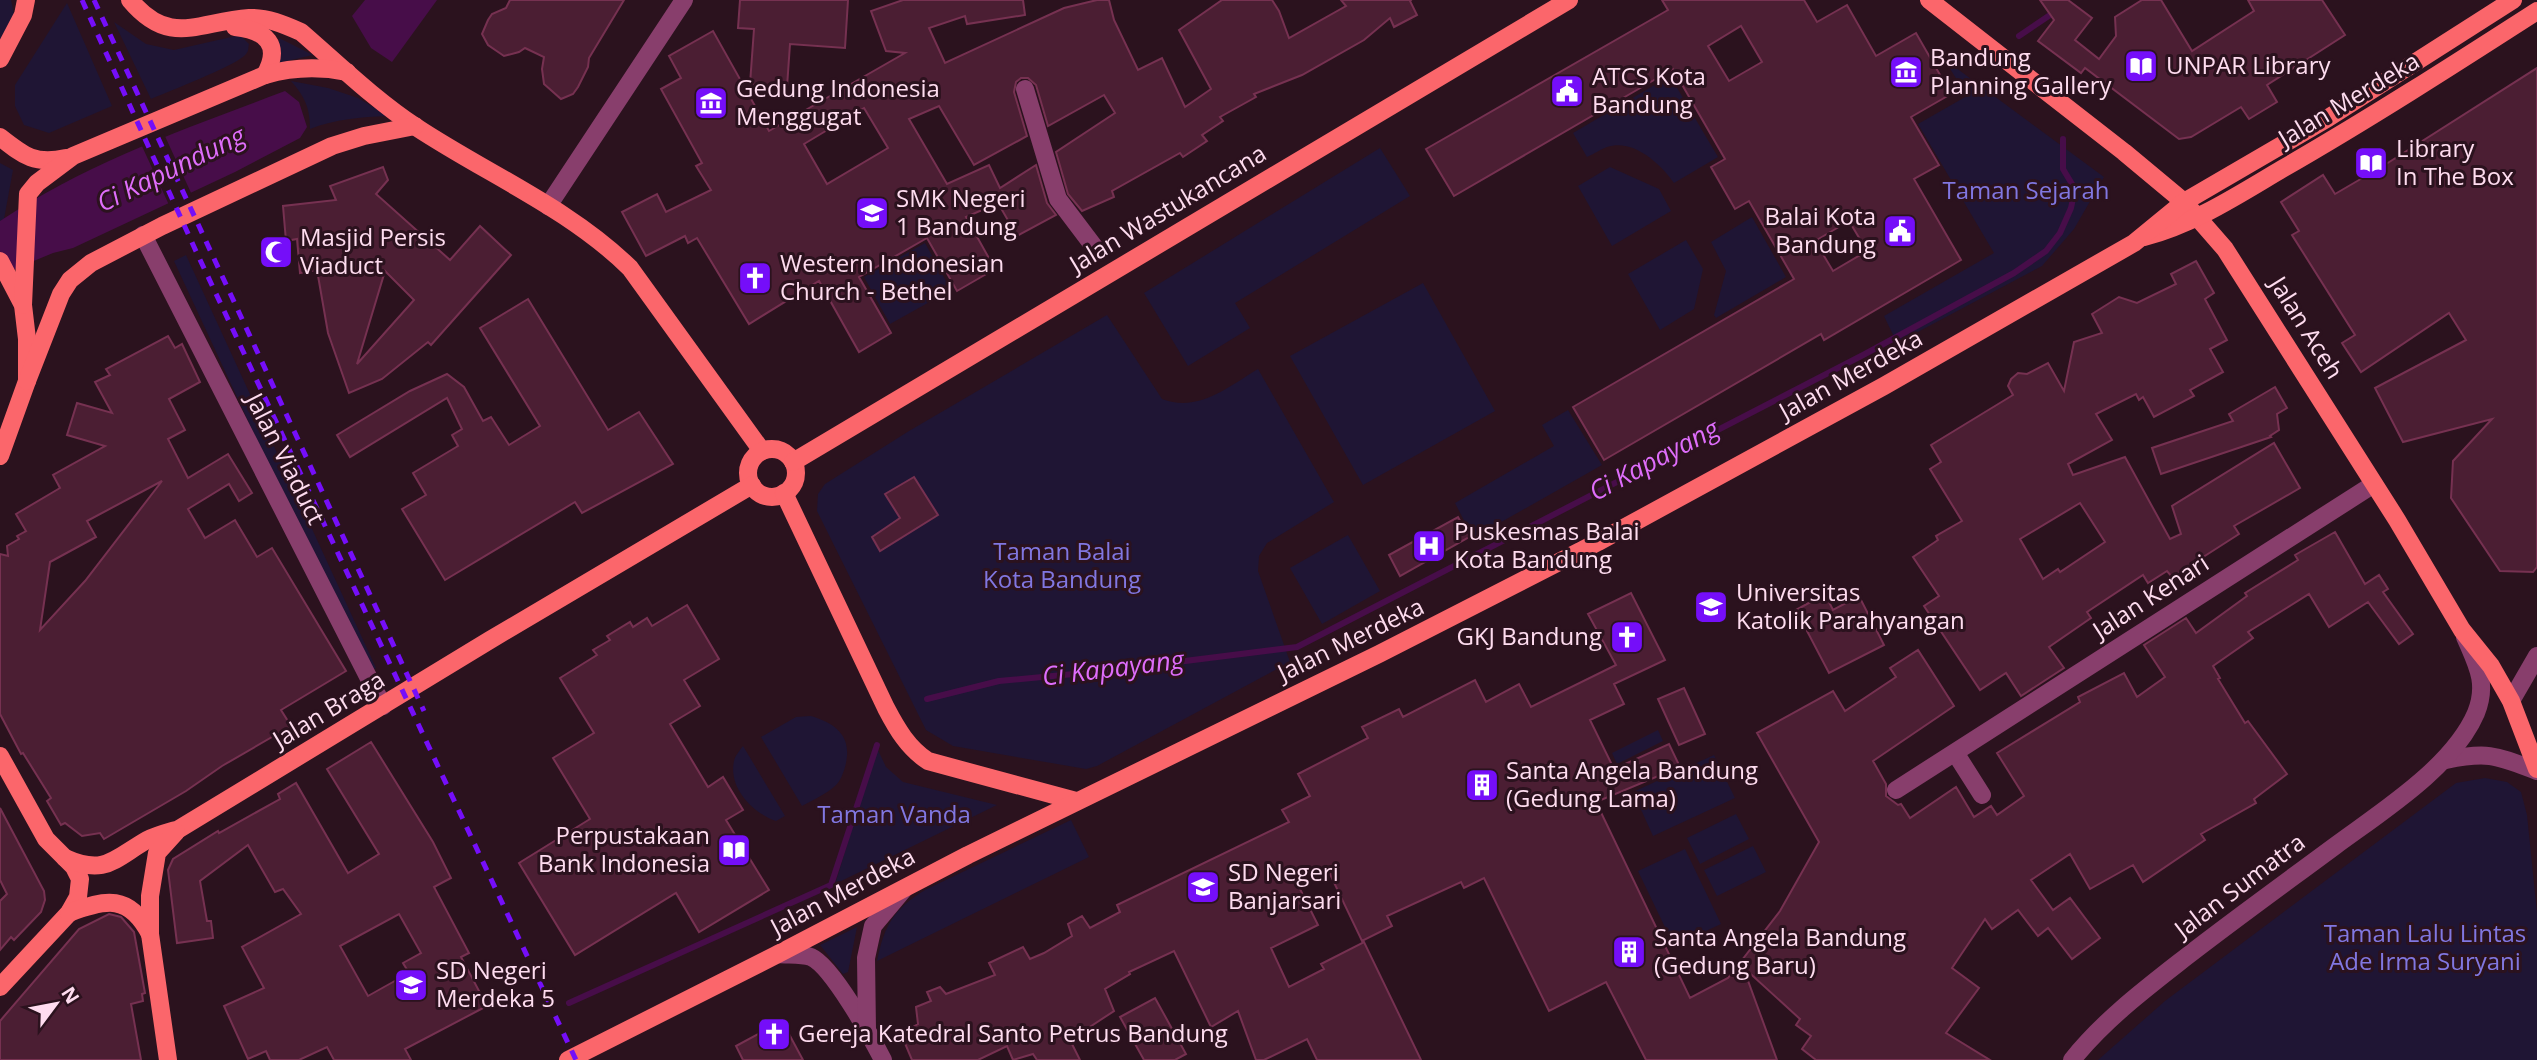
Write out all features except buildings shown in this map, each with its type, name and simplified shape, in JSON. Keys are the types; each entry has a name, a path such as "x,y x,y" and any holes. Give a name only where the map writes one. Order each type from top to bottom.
{"main road":[{"path":"0,60 23,15 26,0"},
{"path":"130,0 145,16 162,26 181,28 251,18 279,22 301,32 415,126 606,244 630,268 762,451"},
{"name":"Jalan Wastukancana","path":"793,462 1569,0"},
{"name":"Jalan Aceh","path":"1929,0 2184,202 2225,249 2374,484 2462,630 2490,666 2511,701 2537,770"},
{"name":"Jalan Merdeka","path":"2143,238 2162,218 2184,202 2338,111 2513,0"},
{"name":"Jalan Merdeka","path":"568,1060 906,886 1379,654 1598,542 1884,386 2143,238 2174,230 2198,218 2403,98 2537,11"},
{"path":"208,25 260,32 271,50 265,75"},
{"path":"0,137 21,153 46,162 73,156 285,69 306,67 347,72"},
{"path":"0,456 61,293 70,280 91,263 143,235 332,146 364,136 415,126"},
{"path":"27,381 26,320 17,274 28,194 37,183 73,156"},
{"path":"0,261 17,274"},
{"path":"776,449 789,456 793,462 794,480 784,493 777,496 763,495 752,485 749,466 762,451 776,449"},
{"name":"Jalan Braga","path":"65,858 83,866 98,867 149,839 179,828 752,485"},
{"path":"784,493 886,708 901,736 911,747 928,761 1076,801"},
{"path":"0,756 46,839 74,867 80,879 78,897 69,913 0,987"},
{"path":"168,1060 150,934 150,896 157,853 179,828"},
{"path":"69,913 101,902 128,907 141,917 150,934"}],"street":[{"path":"548,206 684,0"},
{"path":"1025,89 1058,199 1095,248"},
{"name":"Jalan Viaduct","path":"143,235 383,706"},
{"name":"Jalan Kenari","path":"1896,790 2374,484"},
{"name":"Jalan Sumatra","path":"2072,1060 2088,1040 2138,994 2446,760 2476,712 2483,679 2462,630"},
{"path":"2511,701 2537,656"},
{"path":"1956,754 1982,795"},
{"name":"Jalan Sumatra","path":"2446,760 2482,754 2493,755 2537,770"},
{"path":"867,1030 866,958 873,926 906,886"},
{"path":"778,954 811,957 825,968 867,1030 883,1060"}],"green space":[{"path":"0,0 11,0 14,14 0,51"},
{"path":"67,3 112,106 49,133 24,125 15,106 15,85"},
{"path":"114,22 146,44 174,50 240,35 249,44 248,51 230,65 151,99"},
{"path":"279,38 313,55 278,63"},
{"name":"Taman Sejarah","path":"1944,59 2104,177 2074,229 2042,266 1897,343 1884,316 1994,253 1918,124 1967,96"},
{"path":"1670,76 1718,157 1674,183 1654,161 1627,146 1607,147 1587,157 1573,133"},
{"path":"291,81 328,88 358,98 388,116 348,119 310,129 306,103"},
{"path":"1380,148 1410,196 1235,303 1250,328 1188,366 1144,293"},
{"path":"0,163 13,170 4,219 0,221"},
{"path":"1610,167 1659,189 1671,211 1612,246 1578,186"},
{"path":"1752,217 1786,277 1716,318 1714,315 1726,271 1711,242"},
{"path":"1686,240 1703,269 1694,309 1660,330 1628,274"},
{"path":"925,243 951,290 890,324 864,277"},
{"path":"186,255 376,668 365,673 174,261"},
{"path":"1423,283 1495,411 1363,485 1290,356"},
{"name":"Taman Balai Kota Bandung","path":"1107,315 1162,399 1188,403 1200,400 1224,390 1258,369 1334,502 1267,543 1259,556 1258,571 1290,662 1097,766 1086,769 953,746 926,730 817,511 818,494 825,484 909,431"},
{"path":"1568,410 1602,465 1473,538 1455,503 1554,446 1542,425"},
{"path":"1348,535 1380,591 1322,624 1290,568"},
{"path":"811,716 836,728 845,740 847,757 837,784 802,806 761,737 796,717"},
{"path":"1658,730 1663,741 1617,764 1612,753"},
{"path":"743,746 785,816 776,821 751,806 735,781 734,761"},
{"name":"Taman Vanda","path":"877,748 886,767 903,782 997,805 835,884"},
{"path":"1714,755 1735,798 1653,836 1633,792"},
{"name":"Taman Lalu Lintas Ade Irma Suryani","path":"2485,778 2507,782 2521,792 2527,815 2537,913 2537,1060 2098,1060 2165,1001 2456,783"},
{"path":"1736,814 1749,839 1700,864 1687,838"},
{"path":"1071,820 1089,857 877,961 883,937 892,919 914,897"},
{"path":"1753,846 1766,872 1717,896 1704,870"},
{"path":"1685,849 1721,924 1674,946 1638,871"},
{"path":"857,927 848,972 843,974 820,945"}],"water":[{"path":"365,0 437,0 392,62 371,48 352,16"},
{"name":"Ci Kapundung","path":"285,91 299,102 307,127 300,138 235,172 73,248 53,253 0,275 0,221 33,200 103,164"}],"pier":[{"path":"164,134 192,195 169,205 141,144"}],"waterway":[{"name":"Ci Kapayang","path":"2019,36 2056,11"},
{"name":"Ci Kapayang","path":"927,699 999,681 1297,647 1865,354 2014,273 2046,251 2060,233 2071,208 2075,189 2063,169 2063,139"},
{"name":"Ci Kapayang","path":"569,1003 831,885 877,745"}],"railway":[{"path":"82,0 195,249 576,1060"},
{"path":"94,0 424,711"}],"place":[{"name":"UNPAR Library","path":"2141,66"},
{"name":"Bandung Planning Gallery","path":"1906,72"},
{"name":"ATCS Kota Bandung","path":"1567,91"},
{"name":"Gedung Indonesia Menggugat","path":"711,103"},
{"name":"Library In The Box","path":"2371,163"},
{"name":"SMK Negeri 1 Bandung","path":"872,213"},
{"name":"Balai Kota Bandung","path":"1900,231"},
{"name":"Masjid Persis Viaduct","path":"276,252"},
{"name":"Western Indonesian Church - Bethel","path":"755,278"},
{"name":"Puskesmas Balai Kota Bandung","path":"1429,546"},
{"name":"Universitas Katolik Parahyangan","path":"1711,607"},
{"name":"GKJ Bandung","path":"1627,637"},
{"name":"Santa Angela Bandung (Gedung Lama)","path":"1482,785"},
{"name":"Perpustakaan Bank Indonesia","path":"734,850"},
{"name":"SD Negeri Banjarsari","path":"1203,887"},
{"name":"Santa Angela Bandung (Gedung Baru)","path":"1629,952"},
{"name":"SD Negeri Merdeka 5","path":"411,985"},
{"name":"Gereja Katedral Santo Petrus Bandung","path":"774,1034"}]}
